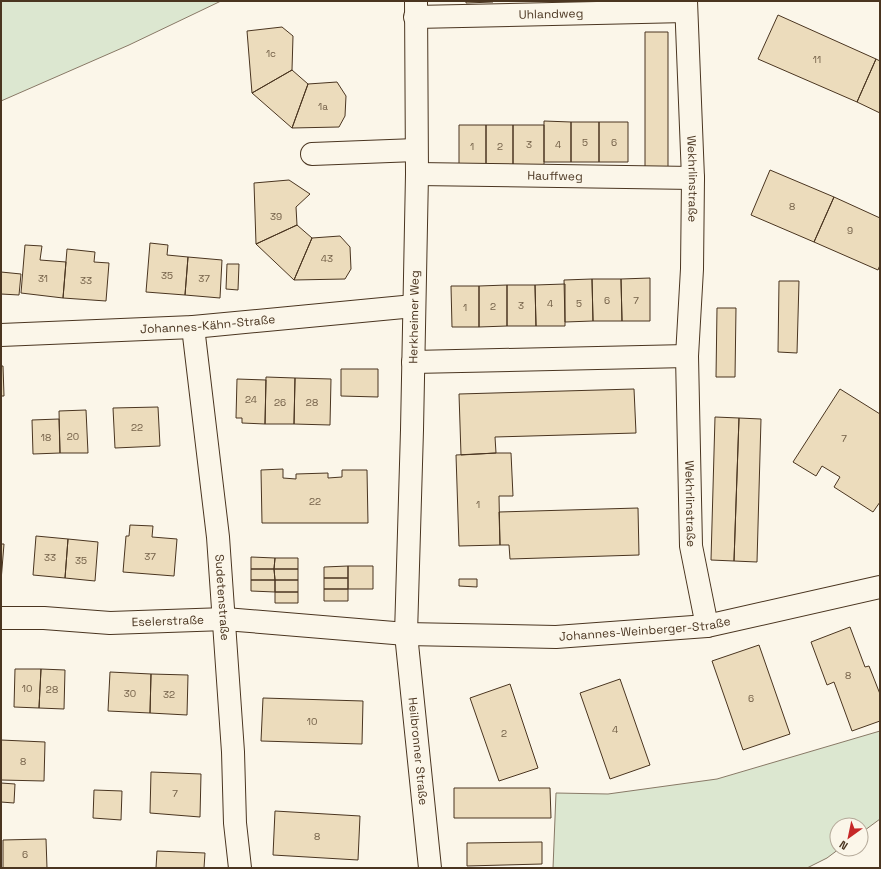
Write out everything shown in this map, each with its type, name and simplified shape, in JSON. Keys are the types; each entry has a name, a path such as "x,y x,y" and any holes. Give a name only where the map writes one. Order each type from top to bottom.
{"street":[{"name":"Uhlandweg","path":"415,9 686,6"},
{"name":"Wekhrlinstraße","path":"686,6 693,178 692,269 687,356 691,546 707,626"},
{"name":"Herkheimer Weg","path":"406,634 412,430 416,174 415,9"},
{"path":"312,154 416,150"},
{"name":"Hauffweg","path":"416,174 693,178"},
{"name":"Johannes-Kähn-Straße","path":"1,336 193,327 414,306"},
{"name":"Sudetenstraße","path":"193,327 218,537 225,619 233,752 234,823 240,868"},
{"path":"413,362 687,356"},
{"name":"Johannes-Weinberger-Straße","path":"406,634 556,637 707,626 880,587"},
{"name":"Eselerstraße","path":"1,618 44,618 110,623 225,619 406,634"},
{"name":"Heilbronner Straße","path":"406,634 430,868"}],"green space":[{"path":"1,1 221,1 129,45 1,101"},
{"path":"880,731 880,819 869,827 869,817 829,817 829,856 807,868 553,868 556,793 608,794 717,779"}],"building":[{"path":"466,1 493,1 493,2 466,3"},
{"path":"778,15 876,59 857,102 758,59"},
{"path":"282,27 293,36 292,70 252,93 247,31"},
{"path":"645,32 668,32 668,173 645,173"},
{"path":"876,59 880,61 880,113 857,102"},
{"path":"292,70 308,84 292,128 252,93"},
{"path":"337,82 346,96 345,116 339,127 292,128 308,84"},
{"path":"544,121 571,122 571,162 544,162"},
{"path":"571,122 599,122 599,162 571,162"},
{"path":"599,122 628,122 628,162 599,162"},
{"path":"459,125 486,125 486,166 459,166"},
{"path":"486,125 513,125 513,166 486,166"},
{"path":"513,125 544,125 544,166 513,166"},
{"path":"770,170 834,197 814,242 751,215"},
{"path":"289,180 310,194 296,207 297,225 256,244 254,183"},
{"path":"834,197 880,218 880,265 878,270 814,242"},
{"path":"297,225 312,238 294,280 256,244"},
{"path":"340,236 350,247 351,269 345,279 294,280 312,238"},
{"path":"150,243 168,245 167,255 188,257 185,295 146,292"},
{"path":"25,245 42,246 40,260 66,262 63,298 21,293"},
{"path":"67,249 95,252 94,262 109,263 106,301 63,298"},
{"path":"188,257 222,260 220,298 185,295"},
{"path":"227,264 239,264 238,290 226,289"},
{"path":"1,272 21,274 19,295 1,294"},
{"path":"650,278 650,321 622,321 621,279"},
{"path":"592,279 593,321 565,322 564,280"},
{"path":"592,279 621,279 622,321 593,321"},
{"path":"779,281 799,281 797,353 778,352"},
{"path":"565,284 565,326 536,326 535,285"},
{"path":"507,285 535,285 536,326 507,326"},
{"path":"507,285 507,326 479,327 479,286"},
{"path":"451,286 479,286 479,327 452,327"},
{"path":"717,308 736,308 735,377 716,377"},
{"path":"1,366 3,366 4,396 1,396"},
{"path":"341,369 378,369 378,397 341,396"},
{"path":"266,377 295,378 294,424 265,424"},
{"path":"295,378 331,379 330,425 294,424"},
{"path":"237,379 266,380 265,424 242,423 242,418 236,418"},
{"path":"634,389 636,433 495,437 496,453 461,455 459,394"},
{"path":"840,389 880,414 880,502 873,512 834,487 840,477 822,466 816,476 793,462"},
{"path":"158,407 160,446 115,448 113,408"},
{"path":"86,410 88,453 60,453 59,411"},
{"path":"715,417 739,418 734,561 711,560"},
{"path":"739,418 761,419 757,562 734,561"},
{"path":"59,419 60,453 33,454 32,420"},
{"path":"511,453 513,496 499,496 500,545 459,546 456,455"},
{"path":"283,469 283,478 296,479 296,474 328,473 328,478 342,477 342,470 367,470 368,523 262,523 261,470"},
{"path":"638,508 639,555 510,559 509,545 500,545 499,512"},
{"path":"130,525 153,526 152,537 177,539 174,576 123,572 126,536 129,536"},
{"path":"36,536 68,539 65,578 33,575"},
{"path":"68,539 98,542 95,581 65,578"},
{"path":"1,544 4,544 1,581"},
{"path":"251,557 275,558 274,569 251,569"},
{"path":"275,558 298,558 298,569 274,569"},
{"path":"348,566 373,566 373,589 348,589"},
{"path":"348,566 348,578 324,578 324,567"},
{"path":"251,569 274,569 275,580 251,580"},
{"path":"274,569 298,569 298,580 275,580"},
{"path":"324,578 348,578 348,589 324,589"},
{"path":"459,579 477,579 477,587 459,586"},
{"path":"251,580 275,580 275,592 251,591"},
{"path":"275,580 298,580 298,592 275,592"},
{"path":"324,589 348,589 348,601 324,601"},
{"path":"275,592 298,592 298,603 275,603"},
{"path":"850,627 865,667 869,666 880,694 880,721 852,731 834,682 827,685 811,642"},
{"path":"759,645 790,734 743,750 712,661"},
{"path":"15,669 41,669 39,708 14,707"},
{"path":"41,669 65,670 64,709 39,708"},
{"path":"110,672 151,674 150,713 108,711"},
{"path":"151,674 188,675 187,715 150,713"},
{"path":"620,679 650,765 610,779 580,693"},
{"path":"510,684 538,768 499,781 470,698"},
{"path":"263,698 363,701 362,744 261,741"},
{"path":"1,740 45,742 44,781 1,780"},
{"path":"151,772 201,774 200,817 150,813"},
{"path":"1,783 15,784 14,803 1,802"},
{"path":"454,788 550,788 551,818 454,818"},
{"path":"94,790 122,791 121,820 93,818"},
{"path":"275,811 360,816 358,860 273,855"},
{"path":"46,839 47,868 3,868 3,840"},
{"path":"542,842 542,864 467,866 467,843"},
{"path":"157,851 205,853 204,868 156,868"}]}
